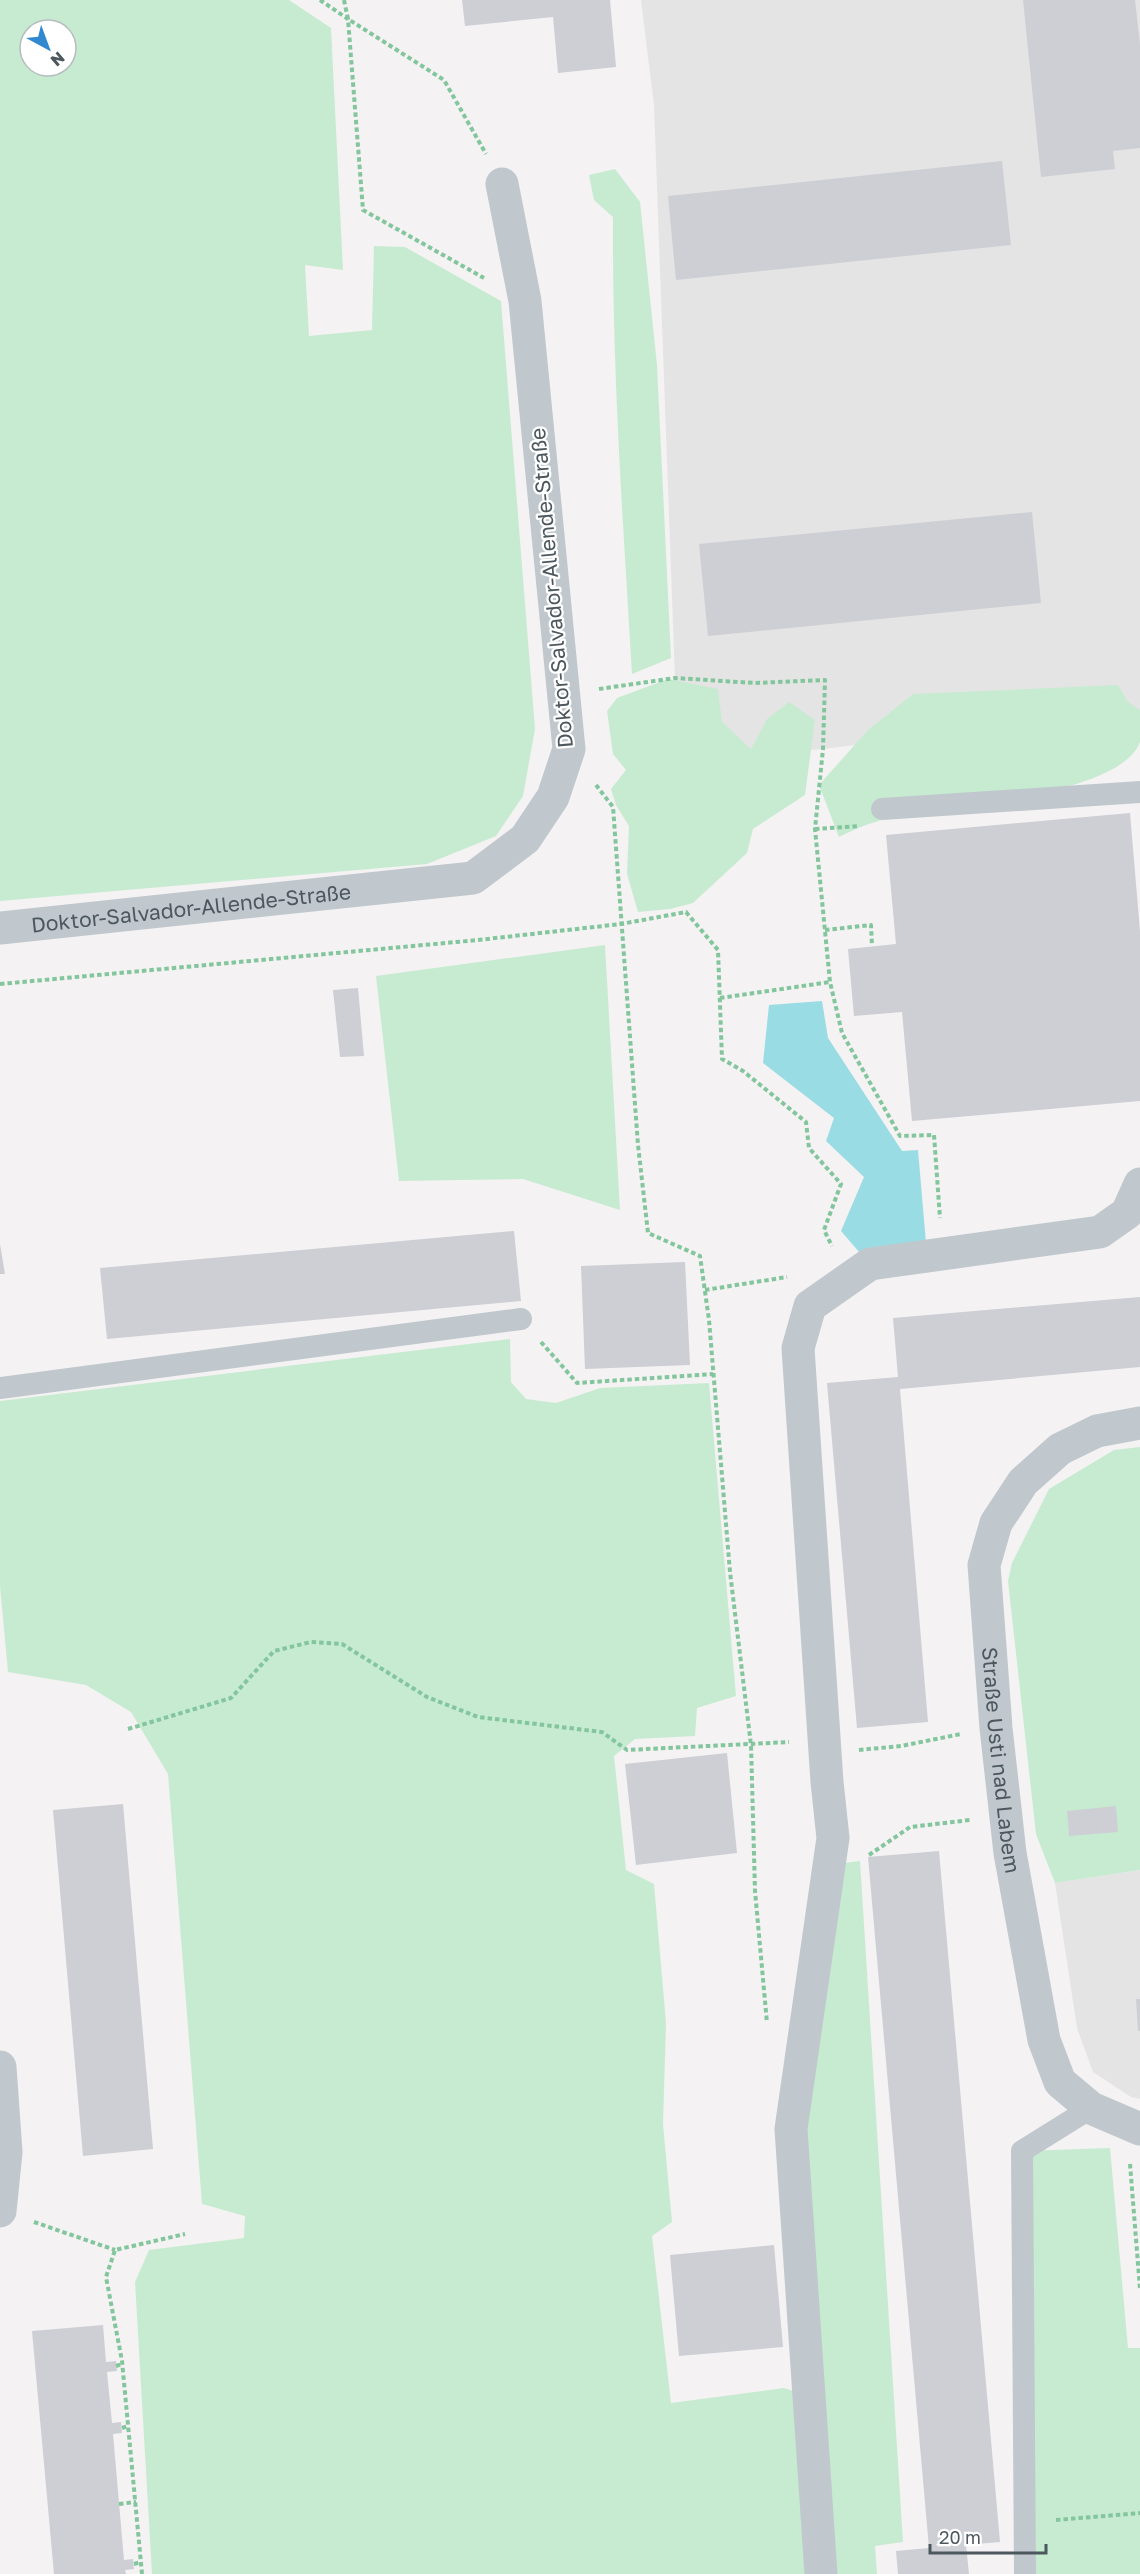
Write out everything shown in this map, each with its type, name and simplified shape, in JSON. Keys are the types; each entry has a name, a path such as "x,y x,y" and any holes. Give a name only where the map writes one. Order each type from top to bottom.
{"street":[{"name":"Doktor-Salvador-Allende-Straße","path":"0,928 473,878 525,839 553,797 568,749 525,301 502,184"},
{"path":"821,2574 791,2129 833,1838 798,1348 810,1306 870,1264 1101,1232 1127,1212 1140,1184"},
{"name":"Straße Usti nad Labem","path":"1133,2126 1091,2108 1060,2082 1044,2040 1010,1853 996,1728 984,1565 996,1523 1023,1482 1060,1449 1097,1431 1140,1423"},
{"path":"0,2067 6,2152 0,2211"}],"lane":[{"path":"882,809 1140,792"},
{"path":"0,1388 521,1319"},
{"path":"1025,2574 1022,2151 1091,2108"}],"path":[{"path":"320,0 444,80 502,184"},
{"path":"344,0 348,19 363,210 525,301"},
{"path":"563,696 675,678 755,683 825,680 823,748 815,829 830,982 842,1033 900,1136 934,1135 942,1254"},
{"path":"568,749 613,807 638,1145 648,1233 700,1256 730,1572 751,1744 755,1892 768,2031"},
{"path":"815,829 859,826 882,809"},
{"path":"0,984 478,940 621,924 686,912 717,950 722,1059 743,1071 806,1122 809,1148 841,1184 824,1230 834,1250"},
{"path":"825,930 872,925 872,946"},
{"path":"720,998 830,982"},
{"path":"705,1290 742,1284"},
{"path":"521,1319 577,1383 713,1374"},
{"path":"128,1729 231,1698 274,1651 311,1642 342,1644 427,1697 478,1717 602,1732 627,1750 751,1744 901,1746 996,1728"},
{"path":"833,1838 860,1861 910,1827 1006,1816"},
{"path":"1133,2126 1140,2289"},
{"path":"0,2211 115,2250 185,2234"},
{"path":"115,2250 106,2277 122,2364 142,2574"},
{"path":"116,2366 122,2364"},
{"path":"122,2428 128,2426"},
{"path":"119,2504 136,2502"},
{"path":"1023,2523 1140,2513"},
{"path":"134,2564 141,2562"}],"shaded area":[{"path":"641,0 1140,0 1140,710 823,749 678,761 654,105"},
{"path":"1140,1870 1140,2099 1131,2097 1093,2072 1077,2028 1055,1883"}],"green space":[{"path":"0,0 289,0 331,28 343,270 305,265 309,336 372,330 374,246 405,247 501,301 535,729 523,796 496,836 427,864 0,901"},
{"path":"615,169 640,202 657,365 671,658 632,674 616,388 613,217 594,200 589,175"},
{"path":"668,679 718,689 722,722 751,749 767,719 789,702 815,720 805,795 753,829 747,853 693,903 670,909 638,912 627,874 629,826 616,805 611,789 626,770 613,754 607,711 617,698"},
{"path":"1118,685 1128,702 1140,710 1140,742 1126,761 1099,776 1025,797 886,819 862,826 839,837 819,785 868,730 913,694"},
{"path":"605,945 620,1210 523,1179 399,1181 376,976"},
{"path":"510,1339 511,1382 526,1399 556,1403 600,1388 709,1383 736,1696 697,1708 695,1736 635,1739 614,1756 626,1870 654,1884 666,2023 663,2124 672,2222 652,2236 671,2403 784,2388 800,2393 812,2574 152,2574 135,2282 149,2250 244,2238 245,2216 202,2204 168,1774 131,1712 86,1685 8,1672 0,1586 0,1401"},
{"path":"1140,1447 1140,1870 1055,1883 1036,1834 1008,1581 1012,1563 1049,1489 1114,1450"},
{"path":"860,1861 903,2542 875,2546 877,2574 831,2574 805,2136 844,1863"},
{"path":"1110,2148 1128,2348 1140,2348 1140,2574 1025,2574 1022,2151"}],"water":[{"path":"822,1001 828,1038 902,1151 918,1150 926,1243 860,1253 841,1231 864,1177 826,1141 834,1118 763,1063 769,1005"}],"building":[{"path":"462,0 610,0 616,67 558,73 553,17 465,26"},
{"path":"1023,0 1135,0 1140,44 1140,148 1113,151 1115,169 1041,177"},
{"path":"1002,161 1011,245 676,280 668,196"},
{"path":"1032,512 1041,603 708,636 699,544"},
{"path":"1130,813 1140,931 1140,1101 912,1121 902,1012 854,1016 848,949 896,944 886,835"},
{"path":"358,988 364,1056 340,1057 333,990"},
{"path":"514,1231 521,1301 107,1339 100,1268"},
{"path":"0,1244 5,1274 0,1274"},
{"path":"685,1262 690,1365 585,1369 581,1266"},
{"path":"1140,1297 1140,1367 900,1389 928,1722 857,1728 827,1383 898,1377 893,1318"},
{"path":"727,1753 737,1853 636,1865 625,1764"},
{"path":"123,1804 153,2149 83,2156 53,1810"},
{"path":"1116,1806 1118,1832 1069,1836 1067,1811"},
{"path":"939,1851 1000,2542 966,2545 969,2574 898,2574 896,2551 929,2548 868,1857"},
{"path":"1136,1999 1140,1999 1140,2031 1138,2031"},
{"path":"774,2245 783,2347 679,2356 670,2255"},
{"path":"103,2325 106,2362 116,2361 117,2371 107,2372 112,2423 121,2422 122,2433 113,2434 124,2560 133,2559 134,2569 125,2570 126,2574 54,2574 32,2331"}]}
